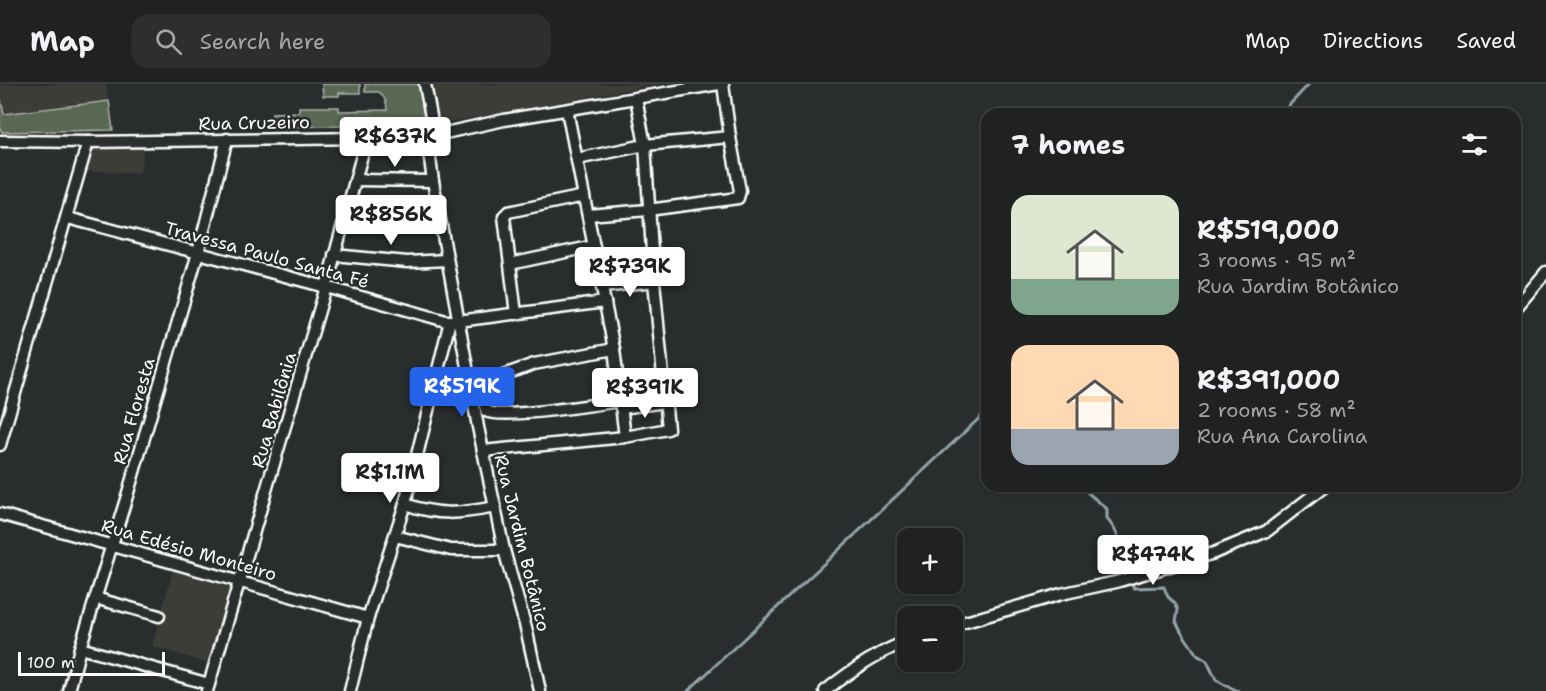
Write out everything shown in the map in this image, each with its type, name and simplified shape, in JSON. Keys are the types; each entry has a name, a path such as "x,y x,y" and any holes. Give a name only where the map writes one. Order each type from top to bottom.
{"street":[{"name":"Rua Jardim Botânico","path":"425,84 432,122 427,137 447,260 454,321 475,382 483,451 504,550 526,628 540,691"},
{"name":"Rua Cruzeiro","path":"0,141 88,142 427,137 504,120 719,84"},
{"path":"588,215 738,198 740,191 723,84"},
{"path":"483,451 625,437 668,429 648,210 645,146 636,98"},
{"path":"567,110 614,349 625,437"},
{"name":"Rua Babilônia","path":"208,688 357,180 367,137"},
{"path":"577,159 645,146 730,137"},
{"name":"Rua Floresta","path":"69,691 198,253 227,140"},
{"path":"0,445 68,218 88,142"},
{"path":"357,180 433,181"},
{"path":"516,314 503,218 505,213 584,196"},
{"name":"Travessa Paulo Santa Fé","path":"68,218 454,321"},
{"path":"345,218 440,221"},
{"path":"510,264 594,246"},
{"path":"334,255 407,261 447,260"},
{"path":"1521,302 1546,272"},
{"path":"602,287 654,280"},
{"path":"350,691 368,618 405,504 454,321 605,302"},
{"path":"614,349 534,364 475,382 486,411 493,414 665,402"},
{"path":"963,623 1214,553 1267,531 1317,492"},
{"path":"405,504 435,513 452,514 495,507"},
{"name":"Rua Edésio Monteiro","path":"0,514 368,618"},
{"path":"395,536 451,550 504,550"},
{"path":"95,598 159,616"},
{"path":"825,691 843,676 877,655 897,646"},
{"path":"80,648 208,688"}],"shaded area":[{"path":"0,84 106,84 113,130 0,132"},
{"path":"432,84 659,84 438,124"},
{"path":"92,146 144,146 140,173 85,171"},
{"path":"173,570 231,589 207,663 152,646"}],"green space":[{"path":"322,84 360,84 360,93 323,96"},
{"path":"365,84 419,84 424,118 417,124 408,125 270,127 272,113 299,112 299,107 339,107 339,111 387,110 383,96 379,92 365,92"},
{"path":"0,96 4,114 109,101 113,130 2,132"}],"waterway":[{"path":"1287,108 1309,84"},
{"path":"688,691 981,417"},
{"path":"1087,492 1107,509 1107,519 1119,539 1125,572"},
{"path":"1133,586 1134,588 1164,587 1178,610 1176,621 1197,655 1207,661 1216,680 1239,691"}]}
